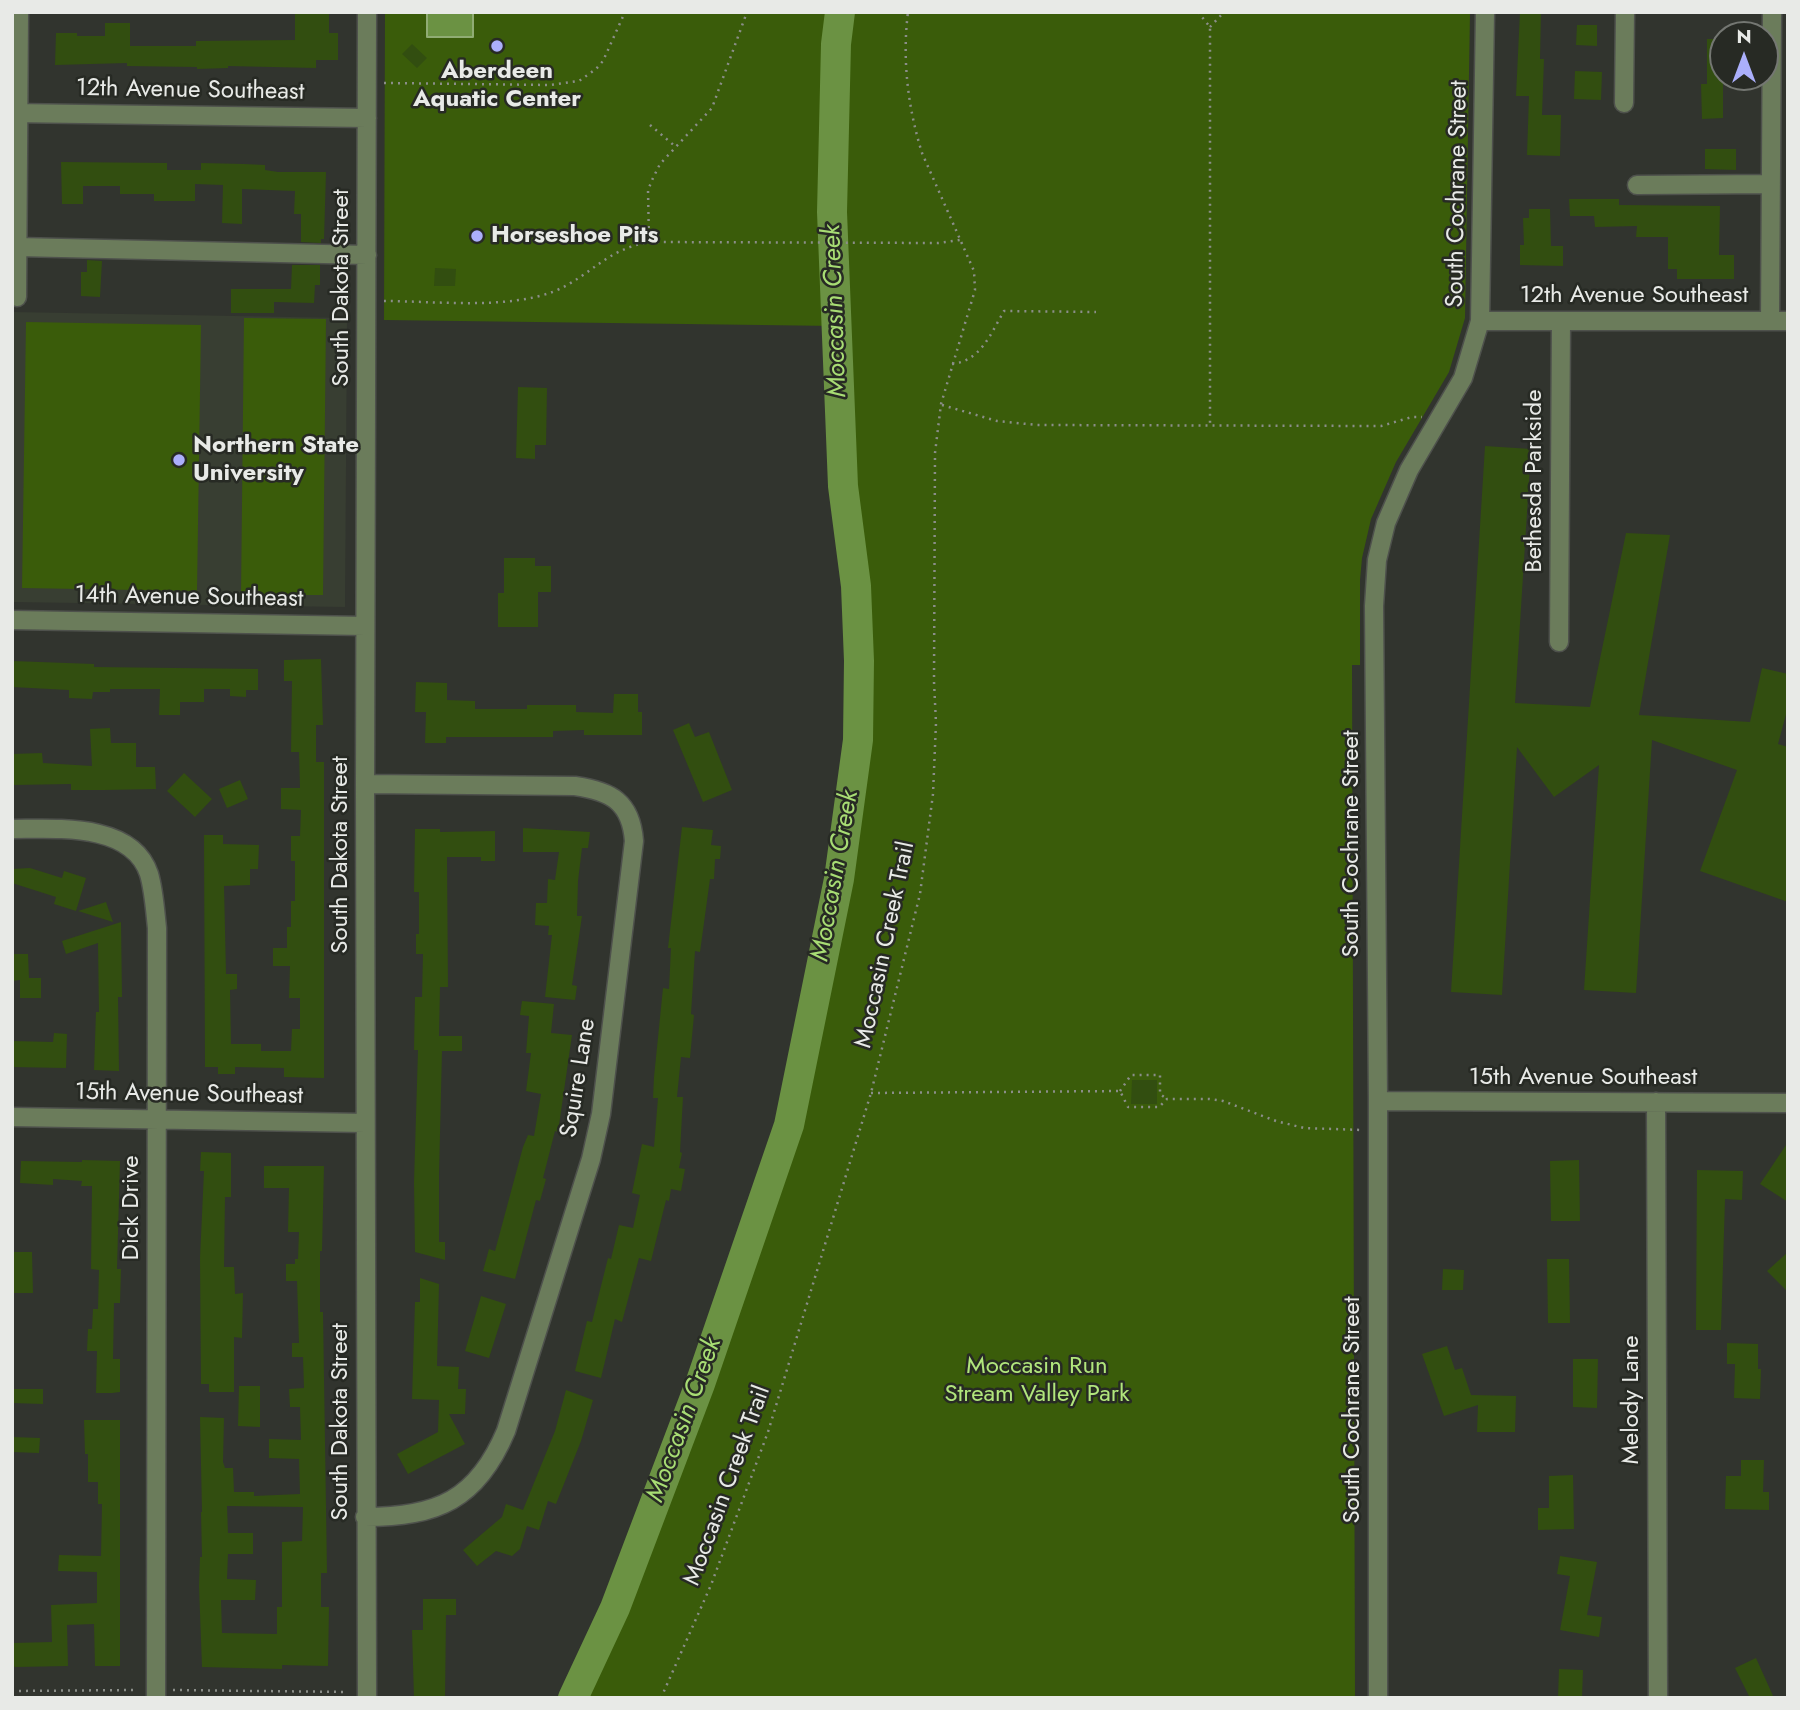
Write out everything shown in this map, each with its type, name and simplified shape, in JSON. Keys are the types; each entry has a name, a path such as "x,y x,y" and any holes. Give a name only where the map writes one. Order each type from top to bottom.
{"street":[{"path":"18,297 15,113 19,12"},
{"name":"South Dakota Street","path":"366,1692 367,12"},
{"name":"South Cochrane Street","path":"1378,1698 1378,1101 1374,619 1377,560 1385,523 1409,470 1463,378 1480,321 1485,12"},
{"path":"1624,103 1625,12"},
{"path":"1772,12 1771,184 1779,321"},
{"name":"12th Avenue Southeast","path":"15,113 367,118"},
{"path":"1637,185 1771,184"},
{"path":"18,247 367,255"},
{"name":"12th Avenue Southeast","path":"1480,321 1779,321"},
{"name":"Bethesda Parkside","path":"1559,642 1561,321"},
{"name":"14th Avenue Southeast","path":"12,620 365,626"},
{"name":"Squire Lane","path":"365,784 575,786 593,789 608,794 629,814 634,841 601,1114 591,1159 506,1431 497,1453 484,1472 471,1487 453,1499 433,1510 413,1515 365,1517"},
{"name":"Dick Drive","path":"12,829 67,829 98,833 121,841 136,853 148,871 154,896 157,928 156,1694"},
{"name":"15th Avenue Southeast","path":"1378,1101 1788,1103"},
{"name":"Melody Lane","path":"1656,1102 1658,1698"},
{"name":"15th Avenue Southeast","path":"12,1117 365,1123"}],"path":[{"path":"385,83 550,85 579,81 603,61 625,12"},
{"path":"649,242 649,190 660,164 712,108 719,96 747,12"},
{"name":"Moccasin Creek Trail","path":"661,1698 712,1584 768,1433 871,1093 920,894 933,794 936,723 935,453 941,404 975,290 974,271 962,239 922,153 916,133 906,74 908,12"},
{"path":"1198,12 1210,27 1210,425"},
{"path":"1210,27 1224,12"},
{"path":"650,125 676,147"},
{"path":"384,301 508,302 530,299 573,282 619,250 649,242 938,243 962,239"},
{"path":"953,364 975,356 1004,311 1096,312"},
{"path":"941,404 1016,424 1381,426 1412,416 1438,422"},
{"path":"1120,1091 1131,1075 1160,1075 1160,1094 1167,1099 1223,1101 1276,1121 1304,1128 1378,1130"},
{"path":"871,1093 1120,1091"},
{"path":"1120,1091 1128,1107 1159,1107 1167,1099"},
{"path":"12,1691 156,1694 366,1692"}],"shaded area":[{"path":"427,12 473,12 473,37 427,37"},
{"name":"Northern State University","path":"12,312 347,318 345,607 12,602"}],"green space":[{"name":"Moccasin Run Stream Valley Park","path":"385,12 1470,12 1465,318 1449,372 1396,462 1371,519 1360,580 1360,665 1352,665 1355,1698 573,1698 615,1608 700,1384 789,1125 839,879 858,740 859,661 856,585 843,486 836,326 384,320"},
{"path":"244,318 326,319 323,595 241,595"},
{"path":"26,322 201,325 197,591 22,588"}],"building":[{"path":"295,12 329,12 329,33 338,33 338,60 316,60 316,68 228,66 197,69 127,66 127,63 55,65 56,33 105,36 105,23 130,23 130,46 196,46 196,41 295,40"},
{"path":"1520,12 1541,12 1540,59 1544,59 1542,115 1561,115 1560,156 1527,155 1529,96 1516,96"},
{"path":"1577,25 1597,25 1597,46 1576,45"},
{"path":"1709,39 1709,91 1723,91 1723,118 1702,119 1701,84 1707,84"},
{"path":"412,44 427,58 417,68 402,54"},
{"path":"1575,71 1602,72 1601,100 1574,99"},
{"path":"1705,149 1736,149 1736,170 1705,169"},
{"path":"61,162 167,163 167,170 201,170 201,163 244,164 265,165 265,170 278,172 326,172 324,239 321,239 321,243 301,242 301,214 294,214 295,191 242,189 242,224 222,223 223,185 195,184 195,201 154,201 154,194 120,194 120,186 83,186 83,204 62,204"},
{"path":"1569,199 1619,199 1619,205 1720,206 1719,255 1734,255 1734,279 1677,279 1677,269 1668,269 1668,237 1636,237 1637,226 1595,227 1594,216 1570,216"},
{"path":"1529,209 1550,209 1551,246 1563,246 1563,266 1520,265 1520,245 1524,245 1523,218 1529,218"},
{"path":"87,260 102,261 100,297 81,296 81,272 87,272"},
{"path":"292,265 320,265 320,285 315,285 314,303 274,302 274,313 231,313 231,289 291,289"},
{"path":"435,268 456,269 455,286 434,286"},
{"path":"518,387 547,388 546,445 535,445 535,459 516,458"},
{"path":"1485,446 1531,449 1515,703 1590,707 1626,533 1670,535 1639,715 1750,722 1762,668 1788,674 1788,707 1778,744 1788,747 1788,902 1700,871 1737,770 1652,740 1636,993 1584,990 1599,765 1554,797 1517,747 1502,995 1451,992"},
{"path":"504,558 535,558 535,566 551,566 551,592 538,592 538,627 498,627 498,593 504,593"},
{"path":"321,659 323,725 316,725 316,762 324,762 324,1078 284,1077 284,1068 235,1067 235,1074 218,1074 218,1067 205,1067 204,835 223,835 223,844 259,845 258,869 250,869 250,885 224,886 226,974 237,974 237,989 230,990 231,1044 261,1044 261,1051 291,1051 292,1029 300,1029 300,998 289,998 290,966 273,966 273,948 287,948 287,927 291,927 291,901 295,901 295,861 291,861 291,836 300,836 301,810 281,809 281,788 300,788 299,752 291,752 292,681 284,681 284,660"},
{"path":"12,661 94,664 94,667 258,669 258,690 246,690 246,697 230,696 230,689 204,689 204,702 180,702 180,715 159,715 160,689 110,689 110,692 93,692 92,699 69,698 69,690 12,687"},
{"path":"416,682 447,683 447,700 475,701 475,709 576,705 576,712 613,713 614,694 638,694 638,712 642,712 642,735 584,735 584,730 553,731 553,737 446,737 446,743 425,743 426,712 415,712"},
{"path":"689,723 695,737 709,732 732,790 703,802 673,730"},
{"path":"110,728 111,743 136,743 136,767 155,767 156,789 71,790 71,784 12,785 12,754 42,753 43,763 92,766 90,729"},
{"path":"184,773 212,799 195,817 167,791"},
{"path":"240,780 248,799 227,808 219,789"},
{"path":"682,827 713,830 711,845 721,846 720,859 715,859 714,879 710,879 700,952 695,951 690,1058 681,1057 677,1097 683,1097 682,1153 679,1168 685,1169 681,1191 671,1189 669,1201 666,1200 651,1261 639,1258 622,1322 615,1319 601,1378 575,1371 587,1321 592,1322 619,1225 633,1228 640,1195 632,1193 642,1144 654,1147 658,1098 653,1098 654,1077 663,988 669,989 671,948 668,948"},
{"path":"523,828 590,832 588,848 582,848 578,881 577,916 582,916 572,985 577,986 575,1000 545,997 552,935 548,935 549,926 535,925 536,903 547,903 548,879 555,880 559,852 523,852"},
{"path":"415,829 440,829 440,832 495,831 495,861 481,861 481,857 447,857 448,987 440,987 439,1036 462,1036 462,1051 442,1051 439,1242 445,1242 445,1260 415,1252 418,1050 414,1050 415,997 422,997 423,954 416,954 419,892 414,892"},
{"path":"30,868 62,878 64,871 86,878 76,911 54,904 56,897 12,883 12,869"},
{"path":"106,902 113,922 78,911"},
{"path":"121,922 119,1071 94,1070 96,1012 99,1012 98,943 66,954 62,941"},
{"path":"12,954 28,954 29,978 41,978 41,998 20,998 20,980 12,981"},
{"path":"522,1001 554,1004 551,1033 572,1035 558,1132 555,1131 543,1178 546,1179 540,1201 536,1200 515,1279 483,1271 489,1249 495,1251 523,1147 528,1135 534,1136 541,1094 526,1091 531,1053 526,1053 529,1016 520,1015"},
{"path":"54,1033 67,1034 66,1068 12,1067 12,1041 53,1042"},
{"path":"1132,1080 1157,1080 1157,1104 1131,1104"},
{"path":"1788,1142 1788,1202 1760,1184"},
{"path":"201,1152 231,1153 231,1197 225,1197 224,1267 234,1267 235,1294 243,1293 242,1338 234,1337 234,1392 209,1392 209,1384 201,1384 200,1258 204,1171 200,1171"},
{"path":"1579,1160 1580,1221 1551,1221 1550,1161"},
{"path":"21,1161 120,1161 117,1269 121,1269 120,1303 114,1303 113,1359 120,1359 120,1392 96,1393 97,1351 87,1351 88,1329 92,1329 93,1309 98,1309 99,1270 91,1269 92,1186 81,1186 82,1181 53,1179 53,1185 20,1183"},
{"path":"264,1166 324,1166 320,1312 323,1312 327,1573 321,1573 321,1607 329,1607 328,1666 282,1665 282,1669 202,1667 199,1586 202,1557 200,1417 224,1418 223,1462 225,1468 233,1468 234,1492 254,1492 254,1496 300,1494 299,1459 269,1458 269,1439 301,1440 300,1407 290,1407 289,1389 304,1388 303,1357 292,1357 292,1343 299,1343 297,1281 286,1281 286,1264 295,1264 295,1259 298,1259 299,1232 288,1232 289,1188 264,1188","holes":["227,1506 303,1507 302,1541 282,1542 282,1607 277,1607 277,1634 222,1633 221,1600 255,1600 256,1580 227,1579 228,1554 253,1554 253,1533 228,1533"]},
{"path":"1697,1170 1743,1171 1742,1200 1725,1199 1721,1330 1696,1330"},
{"path":"12,1252 32,1252 33,1293 12,1293"},
{"path":"1788,1252 1788,1292 1767,1271"},
{"path":"1547,1259 1569,1259 1570,1323 1548,1323"},
{"path":"1443,1269 1464,1270 1463,1290 1442,1290"},
{"path":"420,1278 439,1284 437,1366 459,1367 458,1389 466,1389 465,1414 449,1414 465,1444 408,1474 397,1454 438,1432 439,1400 412,1399 415,1302 420,1302"},
{"path":"481,1296 506,1304 489,1358 465,1351"},
{"path":"1727,1343 1758,1344 1760,1399 1734,1398 1735,1364 1727,1364"},
{"path":"1447,1346 1455,1370 1462,1368 1471,1395 1516,1396 1515,1432 1477,1432 1478,1405 1444,1416 1422,1354"},
{"path":"1573,1359 1598,1359 1597,1408 1573,1407"},
{"path":"239,1386 260,1386 260,1427 238,1426"},
{"path":"12,1389 43,1389 43,1404 12,1403"},
{"path":"566,1390 593,1400 581,1441 556,1504 548,1501 539,1530 527,1526 520,1549 512,1556 496,1551 477,1566 463,1550 502,1517 506,1504 523,1510 555,1431"},
{"path":"84,1420 120,1420 120,1666 95,1666 94,1624 67,1625 68,1666 15,1667 12,1665 12,1643 52,1642 51,1605 97,1603 97,1572 58,1571 59,1555 101,1556 102,1504 98,1504 98,1482 88,1482"},
{"path":"12,1437 40,1438 39,1453 12,1452"},
{"path":"1741,1460 1764,1460 1763,1492 1769,1492 1769,1510 1725,1509 1726,1476 1741,1476"},
{"path":"1573,1475 1574,1529 1538,1530 1538,1508 1549,1508 1549,1476"},
{"path":"1560,1556 1597,1562 1587,1615 1602,1617 1599,1637 1560,1630 1570,1576 1557,1574"},
{"path":"423,1599 456,1599 456,1615 446,1615 445,1698 414,1698 412,1630 423,1630"},
{"path":"1756,1658 1774,1698 1750,1698 1735,1668"},
{"path":"1559,1669 1583,1670 1582,1698 1558,1698"}],"waterway":[{"name":"Moccasin Creek","path":"573,1698 615,1608 700,1384 789,1125 839,879 858,740 859,661 856,586 843,486 832,212 836,44 840,12"}],"place":[{"name":"Aberdeen Aquatic Center","path":"497,46"},
{"name":"Horseshoe Pits","path":"477,236"},
{"name":"Northern State University","path":"179,460"}]}
